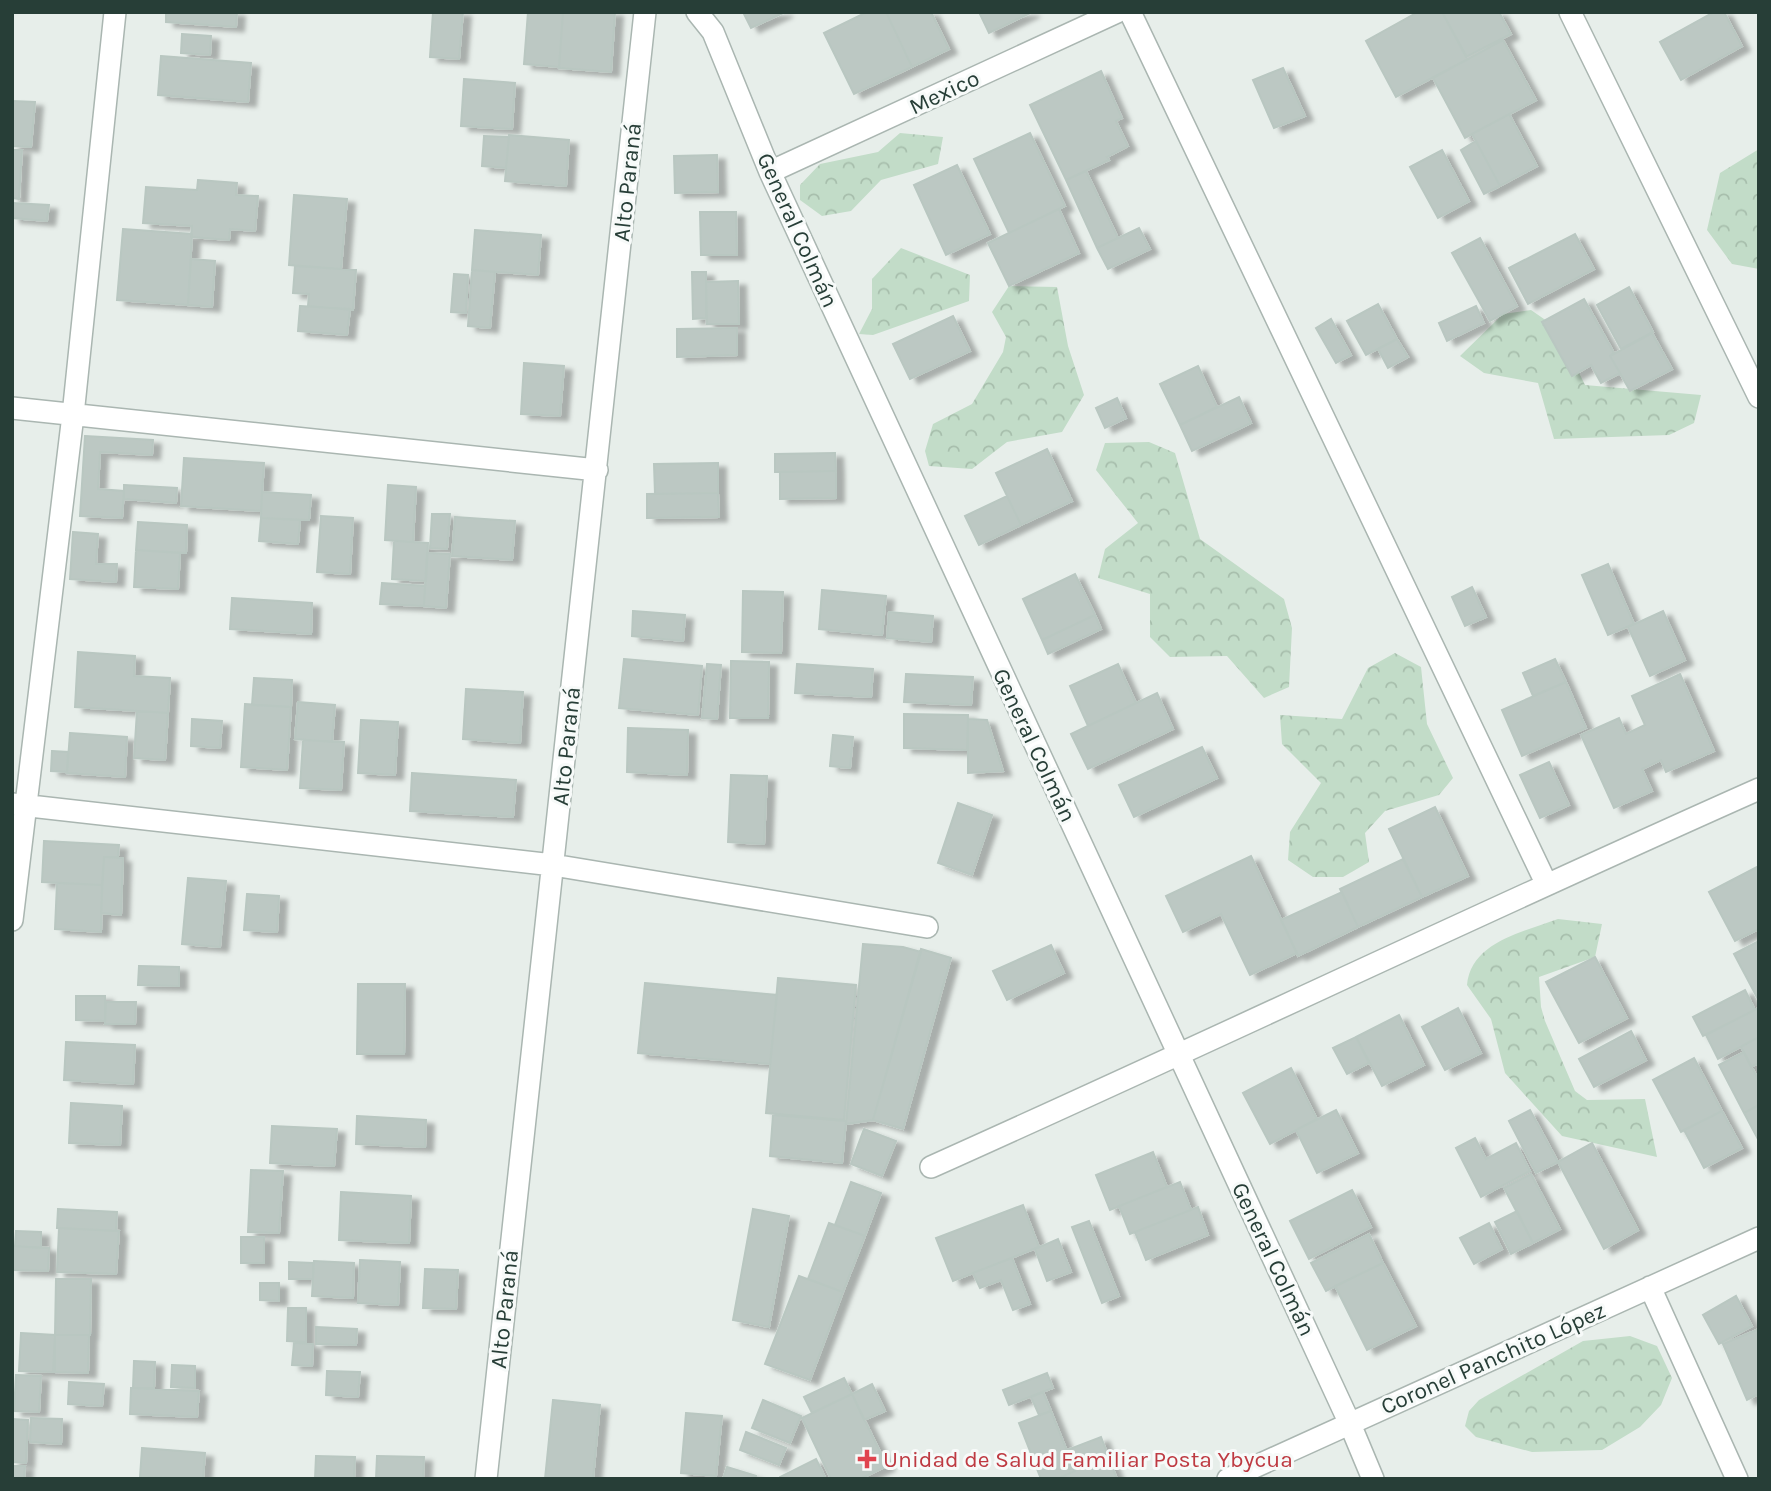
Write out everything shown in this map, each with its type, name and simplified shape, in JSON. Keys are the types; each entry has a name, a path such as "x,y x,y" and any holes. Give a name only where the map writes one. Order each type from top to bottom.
{"street":[{"path":"12,919 19,805 73,415 115,12"},
{"name":"Alto Paraná","path":"486,1479 645,12"},
{"name":"General Colmán","path":"697,12 713,32 770,172 1350,1424 1373,1479"},
{"name":"Mexico","path":"770,172 1117,12"},
{"path":"1130,12 1546,883"},
{"path":"1570,12 1759,397"},
{"path":"12,408 597,470"},
{"path":"931,1167 1179,1056 1546,883 1759,789"},
{"path":"19,805 553,865 927,927"},
{"name":"Coronel Panchito López","path":"1228,1479 1759,1238"},
{"path":"1650,1287 1737,1479"}],"green space":[{"path":"900,133 943,137 938,164 881,180 851,211 822,216 800,200 800,185 820,164 878,152"},
{"path":"1759,149 1759,269 1732,264 1707,230 1720,173"},
{"path":"901,248 970,275 969,301 873,335 859,334 872,309 872,279"},
{"path":"1009,286 1057,287 1068,346 1084,395 1062,432 1007,442 972,469 929,466 925,451 933,424 972,404 1003,352 1006,337 992,312"},
{"path":"1531,310 1557,328 1585,385 1701,395 1694,423 1669,435 1554,439 1538,383 1484,373 1460,356 1503,314"},
{"path":"1149,442 1175,453 1200,539 1284,599 1292,628 1289,687 1264,698 1227,656 1170,657 1150,637 1150,594 1098,578 1105,549 1138,523 1096,470 1105,443"},
{"path":"1395,653 1421,667 1427,724 1453,778 1439,795 1385,811 1365,833 1369,862 1343,877 1313,877 1288,860 1290,832 1321,783 1282,744 1280,715 1342,719 1368,668"},
{"path":"1558,919 1602,924 1595,957 1539,977 1545,1021 1575,1091 1587,1100 1645,1099 1657,1157 1562,1136 1505,1073 1491,1019 1467,985 1478,958 1488,949 1515,934"},
{"path":"1630,1336 1657,1346 1672,1378 1661,1405 1640,1427 1602,1450 1532,1452 1476,1437 1465,1426 1469,1411 1479,1400 1583,1341"}],"building":[{"path":"166,12 237,12 236,27 166,22"},
{"path":"433,12 463,12 459,59 430,57"},
{"path":"528,12 563,12 559,67 524,64"},
{"path":"563,12 615,12 611,72 559,68"},
{"path":"743,12 785,12 751,28"},
{"path":"867,12 886,12 912,67 854,94 824,33"},
{"path":"886,12 931,12 949,49 912,67"},
{"path":"979,12 1032,12 989,33"},
{"path":"1418,12 1442,12 1468,59 1396,97 1366,41"},
{"path":"1442,12 1499,12 1511,34 1466,57"},
{"path":"1714,12 1724,12 1742,46 1681,80 1660,42"},
{"path":"182,34 211,36 210,55 181,53"},
{"path":"1503,40 1536,100 1465,138 1433,78"},
{"path":"161,56 251,63 248,102 158,95"},
{"path":"1283,68 1305,116 1274,128 1253,80"},
{"path":"1101,71 1122,118 1116,121 1128,146 1107,157 1109,160 1066,180 1030,105"},
{"path":"464,79 515,83 512,129 461,126"},
{"path":"12,101 35,102 31,147 12,146"},
{"path":"1509,114 1537,166 1500,186 1472,134"},
{"path":"1030,133 1065,206 1009,233 974,159"},
{"path":"509,135 569,140 566,186 505,181"},
{"path":"484,136 509,137 506,168 482,166"},
{"path":"1476,141 1500,186 1484,194 1461,150"},
{"path":"12,150 22,150 19,199 12,198"},
{"path":"1442,150 1469,201 1438,218 1410,167"},
{"path":"717,155 718,192 675,193 674,156"},
{"path":"957,165 990,234 946,255 914,185"},
{"path":"1086,171 1118,238 1097,248 1066,180"},
{"path":"198,180 237,183 236,195 258,196 255,231 230,229 229,240 191,237 192,226 143,223 146,187 197,190"},
{"path":"294,195 347,199 341,269 289,265"},
{"path":"12,203 49,205 47,221 12,218"},
{"path":"1059,209 1079,253 1009,286 988,243"},
{"path":"700,212 736,212 737,255 701,255"},
{"path":"1139,228 1150,249 1108,269 1097,248"},
{"path":"123,229 192,234 188,305 117,300"},
{"path":"475,230 541,235 538,275 472,270"},
{"path":"1575,234 1594,269 1528,304 1509,268"},
{"path":"1480,238 1517,306 1490,321 1452,253"},
{"path":"191,259 215,261 212,307 188,305"},
{"path":"295,266 356,270 353,310 308,306 309,294 293,293"},
{"path":"472,270 495,272 490,328 468,326"},
{"path":"692,272 706,272 706,318 693,319"},
{"path":"454,274 468,275 466,313 451,312"},
{"path":"738,281 739,324 707,324 706,282"},
{"path":"1629,287 1653,332 1621,349 1597,305"},
{"path":"1584,299 1614,353 1610,356 1620,373 1601,383 1591,365 1572,376 1542,322"},
{"path":"1378,304 1397,339 1366,355 1347,321"},
{"path":"300,306 350,309 347,335 298,331"},
{"path":"1476,306 1484,323 1447,341 1439,323"},
{"path":"953,316 970,351 910,379 893,344"},
{"path":"1331,319 1351,355 1336,363 1316,328"},
{"path":"737,328 737,355 677,357 677,329"},
{"path":"1652,333 1672,369 1630,391 1610,356"},
{"path":"1397,339 1408,357 1388,368 1378,349"},
{"path":"524,363 564,366 560,416 521,414"},
{"path":"1198,366 1217,407 1180,425 1160,384"},
{"path":"1239,397 1251,423 1192,451 1180,425"},
{"path":"1117,398 1126,418 1105,428 1096,408"},
{"path":"85,436 153,440 152,455 100,452 98,489 124,491 122,518 80,516"},
{"path":"1047,449 1072,501 1021,525 996,473"},
{"path":"835,453 836,471 775,472 775,454"},
{"path":"184,458 264,463 261,511 181,506"},
{"path":"718,463 718,493 655,494 654,464"},
{"path":"836,471 836,498 780,499 780,472"},
{"path":"124,485 177,488 176,503 124,499"},
{"path":"388,485 416,487 413,542 385,540"},
{"path":"262,492 311,495 309,520 261,518"},
{"path":"718,493 719,517 647,518 647,494"},
{"path":"1007,496 1021,525 979,545 965,516"},
{"path":"432,514 450,514 447,549 430,548"},
{"path":"321,516 353,518 350,574 317,572"},
{"path":"455,517 515,521 512,560 452,556"},
{"path":"261,518 300,520 298,544 259,541"},
{"path":"138,522 187,525 186,553 136,550"},
{"path":"73,532 98,534 96,564 117,564 116,582 70,579"},
{"path":"394,541 428,543 426,581 392,579"},
{"path":"136,550 180,553 178,589 134,587"},
{"path":"427,553 450,554 446,608 424,606"},
{"path":"1608,564 1634,624 1608,635 1582,575"},
{"path":"1075,574 1095,615 1042,640 1023,599"},
{"path":"382,583 425,586 424,606 380,604"},
{"path":"1472,587 1486,617 1465,626 1452,597"},
{"path":"822,590 886,596 882,635 819,629"},
{"path":"743,591 783,592 781,653 742,652"},
{"path":"232,598 312,603 311,634 230,629"},
{"path":"633,611 685,615 683,641 632,636"},
{"path":"1663,611 1685,660 1650,676 1628,627"},
{"path":"889,612 933,616 931,642 887,638"},
{"path":"1095,615 1101,629 1048,654 1042,640"},
{"path":"78,652 135,656 134,676 170,678 168,713 75,707"},
{"path":"624,659 702,666 698,715 619,708"},
{"path":"1555,659 1566,682 1533,696 1523,673"},
{"path":"731,661 769,662 768,718 730,718"},
{"path":"707,664 721,665 717,719 702,718"},
{"path":"797,664 873,669 871,697 795,693"},
{"path":"1118,664 1136,703 1088,726 1070,686"},
{"path":"906,674 973,677 971,705 904,702"},
{"path":"1680,674 1714,751 1666,772 1661,760 1642,769 1652,791 1614,808 1581,735 1619,718 1626,734 1645,725 1632,696"},
{"path":"254,678 292,680 291,707 252,705"},
{"path":"1566,682 1586,728 1522,756 1502,710"},
{"path":"466,689 523,692 520,743 463,739"},
{"path":"1157,693 1173,729 1088,769 1071,734"},
{"path":"298,702 335,705 332,742 295,739"},
{"path":"245,704 291,707 287,770 241,767"},
{"path":"137,711 168,713 165,760 134,758"},
{"path":"904,714 968,715 967,750 904,748"},
{"path":"192,719 222,721 220,748 191,746"},
{"path":"968,719 987,720 1003,771 968,773"},
{"path":"361,720 398,722 395,775 358,773"},
{"path":"628,728 688,730 687,775 627,772"},
{"path":"70,733 127,737 125,777 67,773"},
{"path":"833,735 853,737 850,768 830,766"},
{"path":"303,740 344,742 341,790 300,788"},
{"path":"1202,747 1217,778 1134,817 1119,785"},
{"path":"52,751 68,752 67,772 51,771"},
{"path":"1549,762 1569,805 1540,818 1520,775"},
{"path":"412,773 516,780 513,817 410,811"},
{"path":"731,775 767,776 764,844 728,842"},
{"path":"958,803 992,815 972,875 938,863"},
{"path":"1435,807 1468,876 1422,897 1389,829"},
{"path":"44,841 119,845 118,857 104,857 102,885 42,882"},
{"path":"1251,856 1297,953 1250,975 1221,914 1183,932 1166,896"},
{"path":"104,857 123,858 121,915 101,913"},
{"path":"1403,859 1422,897 1358,927 1340,889"},
{"path":"1759,866 1759,929 1735,941 1709,892"},
{"path":"188,878 226,881 220,947 182,944"},
{"path":"57,883 102,885 101,932 55,929"},
{"path":"1342,892 1358,927 1298,956 1281,920"},
{"path":"247,894 279,896 277,932 244,930"},
{"path":"1759,941 1759,1001 1734,954"},
{"path":"863,944 903,947 921,952 873,1120 846,1124"},
{"path":"1051,945 1064,973 1007,1000 993,971"},
{"path":"921,949 951,958 903,1129 873,1120"},
{"path":"1595,957 1627,1018 1579,1043 1546,982"},
{"path":"139,966 179,967 179,986 138,985"},
{"path":"778,978 856,985 844,1120 766,1113"},
{"path":"645,983 777,995 770,1064 638,1053"},
{"path":"358,984 405,984 404,1054 357,1054"},
{"path":"1745,990 1755,1010 1703,1036 1693,1017"},
{"path":"76,996 105,996 105,1021 76,1020"},
{"path":"106,1002 136,1002 135,1024 105,1024"},
{"path":"1458,1008 1481,1053 1445,1070 1422,1027"},
{"path":"1758,1008 1759,1037 1718,1059 1706,1035"},
{"path":"1399,1015 1424,1065 1382,1086 1356,1037"},
{"path":"1631,1031 1646,1060 1594,1087 1579,1059"},
{"path":"1356,1037 1369,1063 1347,1074 1333,1048"},
{"path":"1759,1037 1759,1063 1751,1067 1741,1047"},
{"path":"66,1042 135,1045 133,1084 64,1080"},
{"path":"1744,1052 1759,1081 1759,1105 1744,1113 1719,1065"},
{"path":"1694,1058 1722,1111 1681,1132 1653,1080"},
{"path":"1291,1068 1317,1119 1270,1144 1243,1093"},
{"path":"71,1103 122,1106 120,1145 69,1143"},
{"path":"1759,1105 1759,1141 1744,1113"},
{"path":"1336,1110 1358,1153 1317,1173 1296,1130"},
{"path":"1530,1110 1558,1162 1536,1173 1509,1121"},
{"path":"1722,1111 1742,1148 1704,1168 1684,1130"},
{"path":"773,1115 846,1121 842,1163 770,1156"},
{"path":"357,1116 426,1120 425,1147 356,1144"},
{"path":"272,1126 337,1129 334,1166 270,1163"},
{"path":"864,1129 896,1141 882,1176 851,1164"},
{"path":"1475,1138 1486,1159 1516,1143 1530,1171 1481,1197 1456,1148"},
{"path":"1592,1143 1638,1230 1604,1249 1558,1162"},
{"path":"1153,1152 1167,1187 1110,1210 1096,1175"},
{"path":"251,1170 283,1171 279,1233 248,1232"},
{"path":"1531,1174 1560,1229 1533,1243 1504,1188"},
{"path":"851,1182 881,1193 865,1236 835,1225"},
{"path":"1180,1182 1191,1210 1130,1234 1119,1206"},
{"path":"1352,1190 1371,1227 1309,1259 1290,1221"},
{"path":"341,1192 411,1196 409,1243 339,1240"},
{"path":"1023,1205 1039,1247 953,1281 936,1238"},
{"path":"1198,1207 1208,1235 1146,1260 1135,1232"},
{"path":"58,1209 117,1212 116,1231 57,1228"},
{"path":"753,1209 789,1216 769,1327 733,1320"},
{"path":"1517,1211 1533,1243 1511,1254 1495,1222"},
{"path":"1089,1221 1119,1296 1102,1303 1072,1227"},
{"path":"829,1223 865,1236 843,1292 808,1279"},
{"path":"1489,1223 1502,1249 1474,1264 1460,1238"},
{"path":"59,1228 119,1231 116,1274 57,1272"},
{"path":"16,1231 41,1232 41,1248 15,1246"},
{"path":"1369,1234 1383,1263 1326,1291 1311,1263"},
{"path":"241,1237 264,1237 264,1263 241,1263"},
{"path":"1058,1239 1071,1272 1047,1281 1035,1249"},
{"path":"12,1246 49,1248 48,1271 12,1270"},
{"path":"1012,1258 1030,1304 1013,1310 1001,1280 980,1288 973,1273"},
{"path":"360,1260 400,1262 398,1305 358,1303"},
{"path":"314,1261 354,1263 353,1298 312,1296"},
{"path":"289,1262 313,1263 313,1279 289,1279"},
{"path":"1383,1263 1416,1326 1367,1350 1335,1286"},
{"path":"425,1269 458,1270 456,1309 423,1308"},
{"path":"799,1276 843,1292 810,1380 765,1364"},
{"path":"56,1279 91,1279 90,1335 55,1335"},
{"path":"260,1283 279,1283 279,1301 260,1300"},
{"path":"1736,1296 1752,1326 1719,1344 1703,1315"},
{"path":"288,1308 306,1308 306,1342 287,1341"},
{"path":"316,1327 357,1329 356,1345 316,1344"},
{"path":"1759,1329 1759,1394 1747,1400 1723,1344"},
{"path":"21,1333 55,1335 53,1372 19,1371"},
{"path":"55,1335 89,1335 88,1373 55,1372"},
{"path":"294,1343 313,1344 312,1366 292,1365"},
{"path":"134,1361 155,1362 154,1388 133,1388"},
{"path":"172,1365 195,1366 195,1388 171,1387"},
{"path":"327,1371 360,1372 358,1397 326,1395"},
{"path":"1047,1373 1053,1388 1009,1405 1003,1390"},
{"path":"16,1375 41,1376 39,1412 14,1411"},
{"path":"844,1378 852,1394 812,1413 804,1397"},
{"path":"69,1382 104,1384 102,1406 68,1404"},
{"path":"872,1384 885,1411 864,1420 852,1394"},
{"path":"131,1388 199,1391 197,1417 130,1414"},
{"path":"1043,1392 1051,1411 1039,1415 1031,1397"},
{"path":"852,1394 887,1466 860,1479 831,1479 802,1418"},
{"path":"553,1400 600,1405 593,1479 545,1479"},
{"path":"763,1400 801,1416 790,1443 752,1428"},
{"path":"1051,1411 1075,1471 1057,1479 1041,1479 1019,1423"},
{"path":"686,1413 722,1416 716,1476 681,1473"},
{"path":"31,1418 62,1419 61,1444 30,1442"},
{"path":"12,1419 28,1420 26,1463 12,1462"},
{"path":"746,1432 786,1448 779,1465 740,1450"},
{"path":"1101,1437 1117,1479 1057,1479 1075,1471 1067,1450"},
{"path":"142,1448 205,1453 203,1479 140,1477"},
{"path":"316,1456 355,1457 354,1479 315,1479"},
{"path":"377,1456 424,1457 423,1479 376,1479"},
{"path":"816,1459 826,1479 780,1479 780,1477"},
{"path":"12,1466 25,1466 24,1479 12,1479"},
{"path":"727,1467 756,1476 755,1479 723,1479"}],"place":[{"name":"Unidad de Salud Familiar Posta Ybycua","path":"867,1459"}]}
